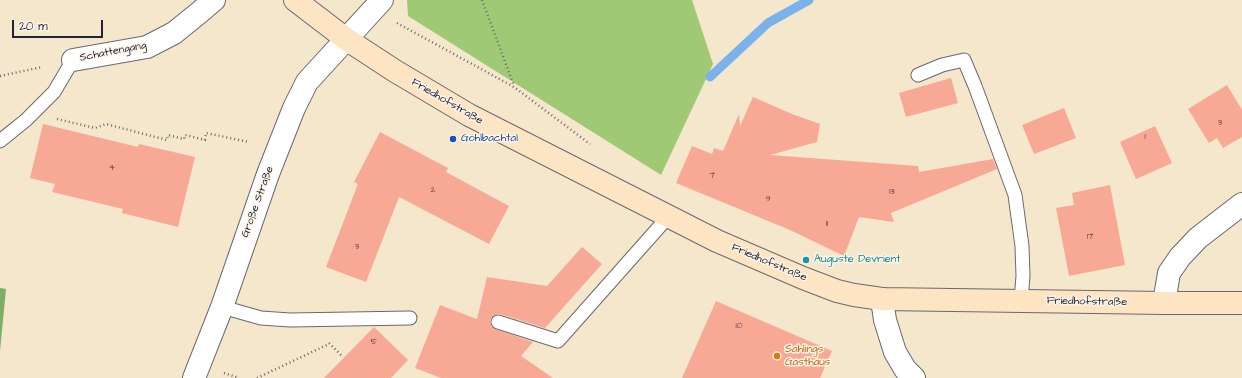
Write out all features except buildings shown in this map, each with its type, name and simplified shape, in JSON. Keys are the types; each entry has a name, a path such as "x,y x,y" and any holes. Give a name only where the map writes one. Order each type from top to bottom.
{"street":[{"name":"Schattengang","path":"73,60 146,47 174,32 214,0"},
{"name":"Friedhofstraße","path":"295,0 346,39 469,115 718,241 810,281 837,291 882,299 1242,303"},
{"path":"346,39 377,5"},
{"name":"Große Straße","path":"194,378 222,307 268,174 294,108 307,82 346,39"},
{"path":"1164,303 1170,273 1180,257 1198,238 1242,204"},
{"path":"882,299 885,320 895,352 905,369 914,378"}],"lane":[{"path":"0,141 26,120 54,92 73,60"},
{"path":"918,75 942,65 964,60 975,86 1014,195 1022,246 1023,276 1021,301"},
{"path":"498,322 558,341 668,216"},
{"path":"222,307 261,318 290,320 410,318"}],"path":[{"path":"482,0 514,87"},
{"path":"377,5 514,87 594,147"},
{"name":"Schattengang","path":"0,76 73,60"},
{"path":"33,113 95,128 106,124 167,140 168,135 184,139 185,135 204,140 206,133 248,142"},
{"path":"257,378 330,344"}],"green space":[{"path":"407,0 692,0 713,64 661,175 408,16"},
{"path":"0,288 6,289 0,351"}],"waterway":[{"path":"710,77 768,23 809,0"}],"place":[{"name":"Göhlbachtal","path":"453,139"},
{"name":"Auguste Devrient","path":"806,260"},
{"name":"Sahlings Gasthaus","path":"777,356"}]}
